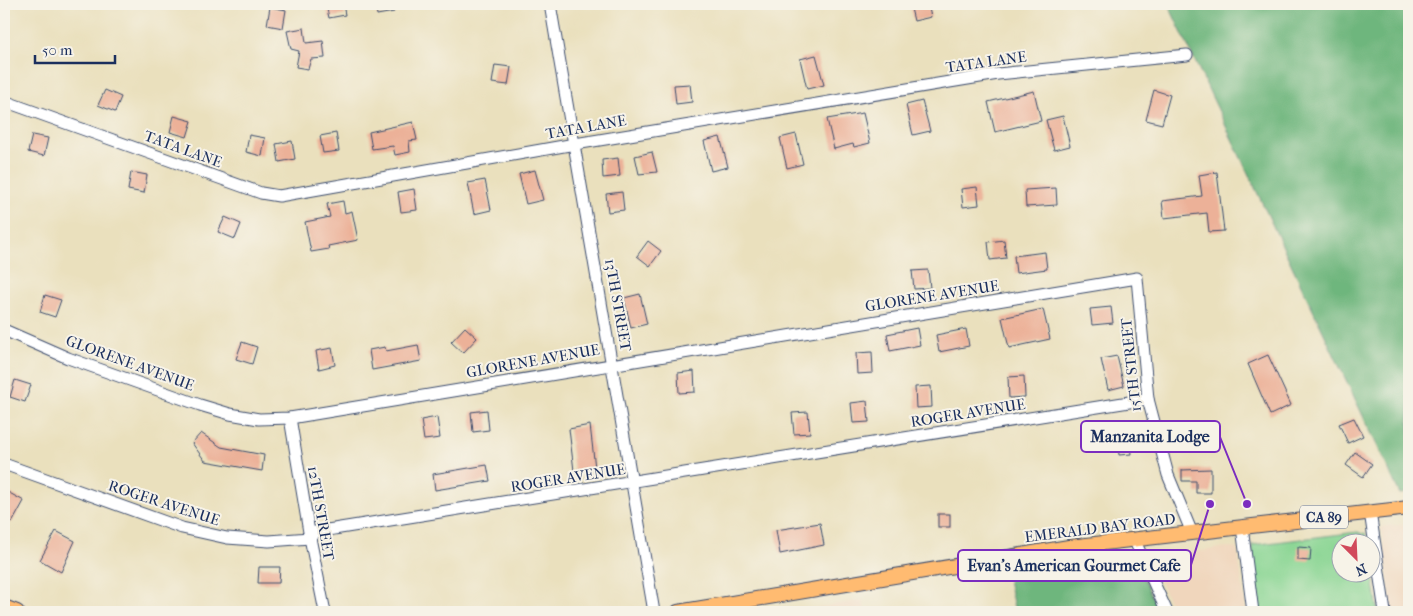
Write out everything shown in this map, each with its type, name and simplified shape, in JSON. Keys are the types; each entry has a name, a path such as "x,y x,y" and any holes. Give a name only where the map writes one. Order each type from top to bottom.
{"main road":[{"name":"EMERALD BAY ROAD","path":"678,612 1069,547 1409,508"},
{"path":"4,607 17,612"}],"street":[{"name":"13TH STREET","path":"550,4 654,612"},
{"name":"TATA LANE","path":"4,101 261,193 279,196 575,144 998,74 1187,55"},
{"name":"GLORENE AVENUE","path":"4,330 68,358 200,405 230,414 259,418 290,418 612,363 1137,278"},
{"name":"15TH STREET","path":"1137,278 1148,399 1168,475 1192,533"},
{"name":"ROGER AVENUE","path":"4,464 182,528 227,538 269,541 310,538 315,532 632,483 1148,399"},
{"name":"12TH STREET","path":"290,418 310,538 325,612"},
{"path":"1370,512 1385,612"},
{"path":"1242,527 1253,612"},
{"path":"1134,539 1166,612"}],"shaded area":[{"path":"1409,524 1409,612 1392,612 1381,529 1384,526"},
{"path":"1230,547 1236,548 1238,553 1246,612 1174,612 1154,568 1152,558"},
{"path":"863,600 865,612 791,612"}],"green space":[{"path":"1168,4 1409,4 1409,493 1400,494"},
{"path":"1358,532 1362,534 1342,534"},
{"path":"1330,535 1330,584 1374,584 1378,612 1260,612 1252,545"},
{"path":"1120,559 1133,561 1138,566 1156,606 1116,612 1015,612 1007,575"}],"building":[{"path":"326,4 343,4 345,15 329,18"},
{"path":"375,4 392,4 394,12 377,15"},
{"path":"910,4 928,4 931,17 914,21"},
{"path":"270,7 286,10 283,28 267,25"},
{"path":"304,28 306,43 323,41 325,58 311,59 308,69 296,67 299,51 291,49 287,31"},
{"path":"816,55 824,85 807,89 800,59"},
{"path":"495,65 511,67 508,85 492,83"},
{"path":"690,84 692,102 676,104 674,85"},
{"path":"105,90 121,97 115,112 98,105"},
{"path":"1154,90 1170,95 1162,124 1146,120"},
{"path":"1034,91 1041,121 995,132 988,102"},
{"path":"922,101 930,131 913,135 906,105"},
{"path":"863,113 870,143 854,147 853,144 834,149 827,119"},
{"path":"174,116 192,121 187,137 170,132"},
{"path":"1063,116 1070,146 1054,150 1046,120"},
{"path":"413,122 417,140 409,141 410,152 395,155 393,146 372,149 369,132"},
{"path":"336,133 339,151 323,153 320,136"},
{"path":"796,134 803,164 787,168 780,138"},
{"path":"32,135 48,138 44,156 28,152"},
{"path":"249,135 265,138 262,156 246,152"},
{"path":"720,137 728,167 711,171 704,141"},
{"path":"292,141 295,159 279,162 276,144"},
{"path":"652,152 657,172 639,174 635,156"},
{"path":"618,158 620,176 603,178 602,160"},
{"path":"535,170 543,200 526,204 519,174"},
{"path":"131,172 147,175 144,193 128,190"},
{"path":"1217,172 1224,231 1209,232 1207,213 1164,218 1162,201 1202,196 1199,175"},
{"path":"485,180 491,210 474,214 468,183"},
{"path":"977,187 979,205 963,207 961,189"},
{"path":"1056,188 1057,205 1026,207 1025,190"},
{"path":"414,189 417,210 401,212 398,192"},
{"path":"622,192 624,210 608,212 606,194"},
{"path":"343,201 345,213 352,211 358,240 328,246 329,249 311,252 305,222 330,217 327,204"},
{"path":"225,217 241,224 235,239 218,232"},
{"path":"1004,240 1006,258 990,260 988,242"},
{"path":"648,241 661,251 650,266 637,256"},
{"path":"1045,252 1047,269 1016,273 1014,256"},
{"path":"928,270 930,288 914,289 912,271"},
{"path":"640,294 647,324 631,328 624,298"},
{"path":"45,295 61,300 55,317 40,312"},
{"path":"1111,307 1113,323 1092,325 1090,309"},
{"path":"1043,309 1050,339 1009,348 1002,318"},
{"path":"465,327 477,338 463,353 451,342"},
{"path":"917,328 920,345 890,351 887,334"},
{"path":"966,329 969,346 939,352 936,335"},
{"path":"242,342 257,347 252,364 236,359"},
{"path":"418,345 421,361 372,370 369,350 385,347 386,351"},
{"path":"332,348 335,365 319,369 316,351"},
{"path":"872,352 873,373 857,374 856,353"},
{"path":"1268,355 1291,405 1270,415 1248,364"},
{"path":"1117,356 1124,386 1108,390 1101,359"},
{"path":"694,371 695,392 679,393 678,373"},
{"path":"1024,376 1025,397 1009,398 1008,377"},
{"path":"15,380 31,385 25,402 10,397"},
{"path":"931,386 932,407 916,408 915,387"},
{"path":"867,401 869,422 853,423 851,403"},
{"path":"487,410 489,430 473,432 471,412"},
{"path":"808,412 810,433 794,434 792,413"},
{"path":"437,417 440,438 424,440 421,420"},
{"path":"1354,418 1363,436 1348,443 1339,424"},
{"path":"590,425 595,468 574,471 569,429"},
{"path":"1128,427 1131,454 1119,455 1118,446 1104,447 1102,430"},
{"path":"201,433 221,447 264,455 262,471 205,461 192,443"},
{"path":"1355,452 1372,464 1363,477 1346,465"},
{"path":"487,465 490,481 435,490 433,474"},
{"path":"1211,469 1211,493 1196,493 1196,481 1182,481 1182,470"},
{"path":"4,490 24,501 12,523 4,518"},
{"path":"938,514 950,514 950,527 938,527"},
{"path":"820,523 824,545 780,554 776,530"},
{"path":"56,531 75,541 61,572 40,560"},
{"path":"1298,547 1311,548 1310,561 1298,560"},
{"path":"259,567 280,567 279,583 258,583"}],"place":[{"name":"Evan's American Gourmet Cafe","path":"1210,504"},
{"name":"Manzanita Lodge","path":"1247,504"}]}
